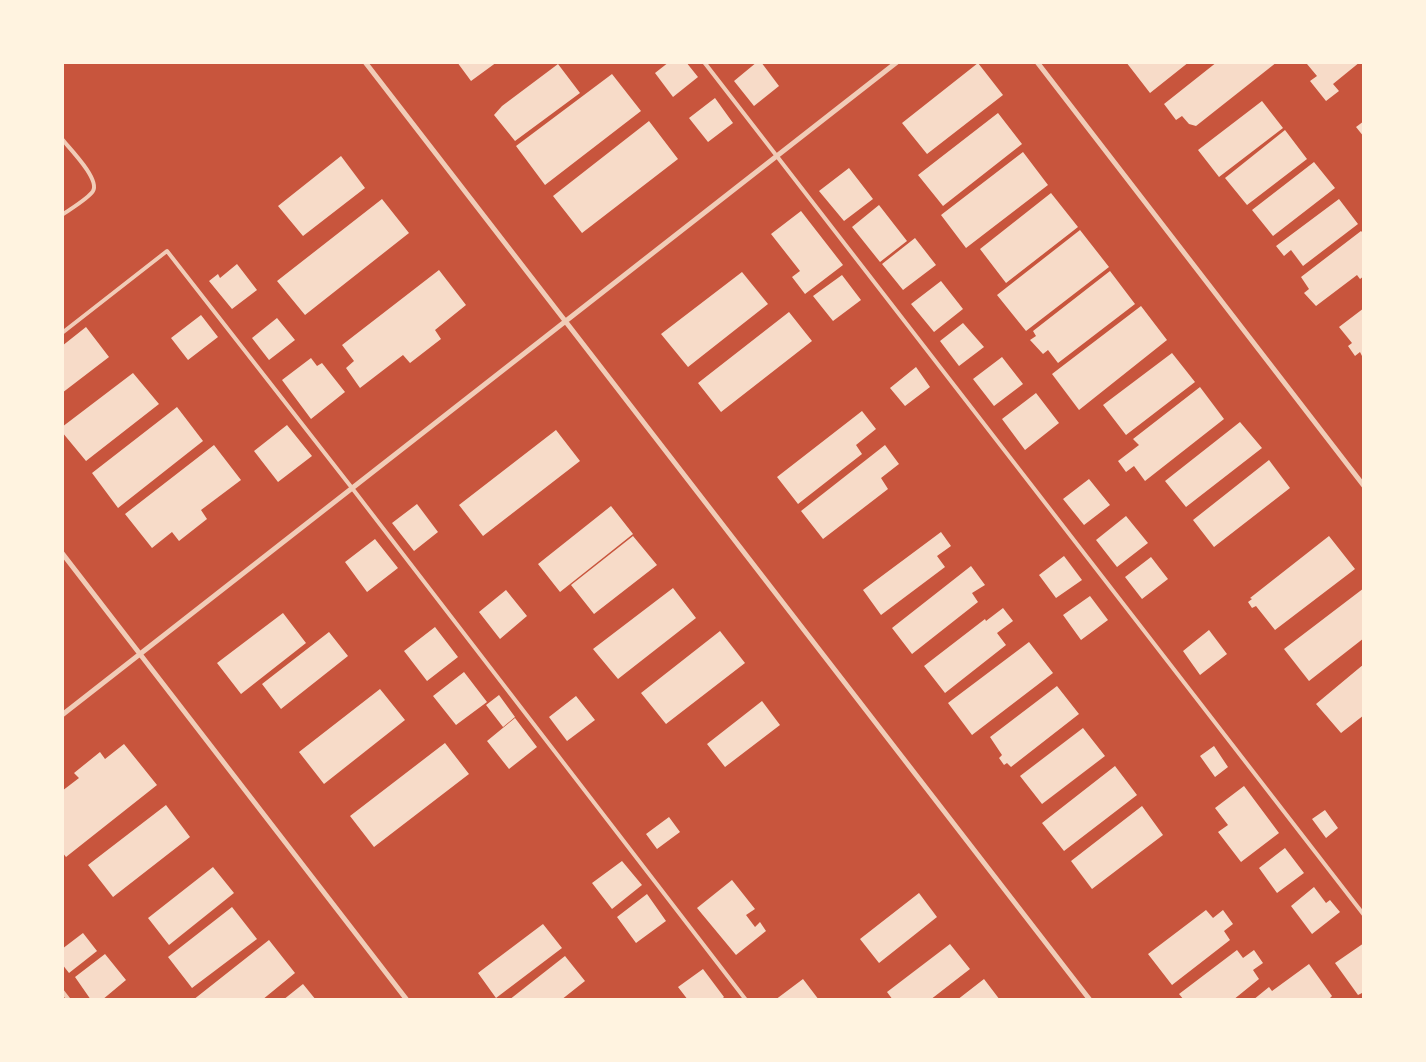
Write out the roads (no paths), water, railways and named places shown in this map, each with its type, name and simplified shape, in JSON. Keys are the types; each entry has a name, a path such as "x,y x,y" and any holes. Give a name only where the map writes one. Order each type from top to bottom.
{"street":[{"path":"365,62 1090,1000"},
{"path":"62,715 897,62"},
{"path":"1037,62 1364,486"},
{"path":"62,554 407,1000"}],"lane":[{"path":"704,62 1364,916"},
{"path":"62,139 92,177 94,184 93,191 62,215"},
{"path":"62,333 167,251 746,1000"},
{"path":"62,991 69,1000"}]}
